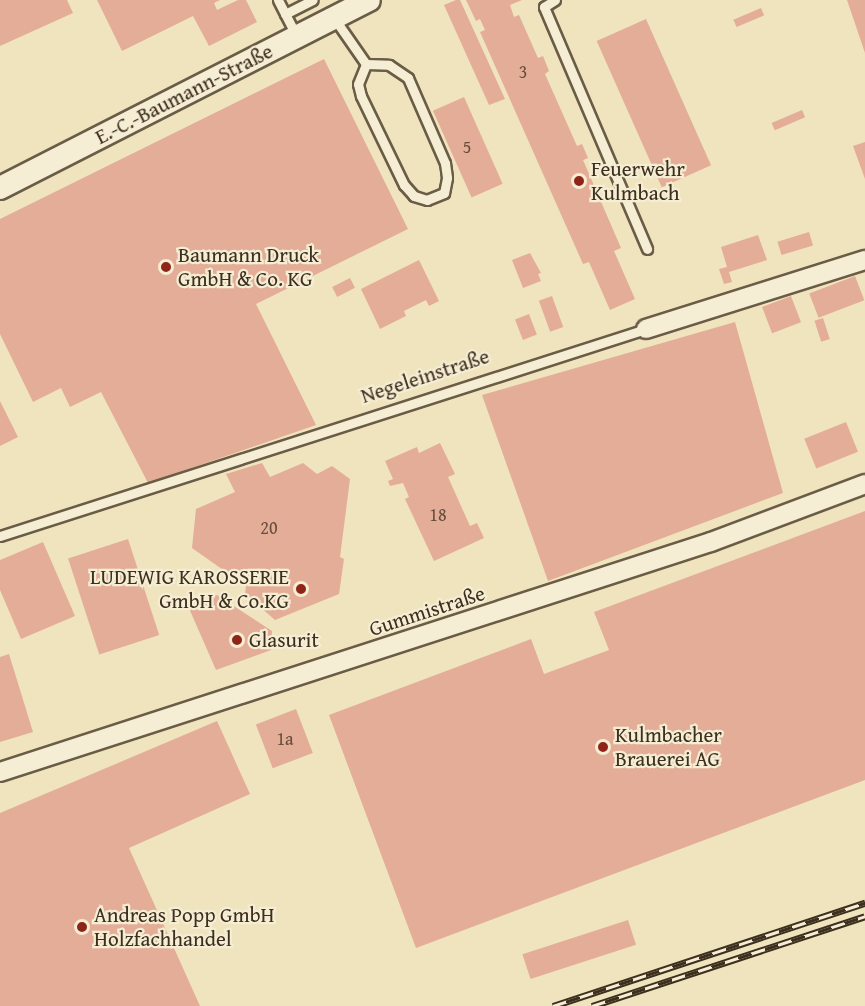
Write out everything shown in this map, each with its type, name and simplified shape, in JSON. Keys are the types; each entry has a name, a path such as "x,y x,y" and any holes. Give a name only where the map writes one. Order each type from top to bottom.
{"street":[{"name":"E.-C.-Baumann-Straße","path":"0,188 369,0"},
{"name":"Negeleinstraße","path":"646,329 865,260"},
{"name":"Gummistraße","path":"0,772 711,542 865,484"}],"lane":[{"path":"278,0 297,37"},
{"path":"285,14 313,0"},
{"path":"555,0 544,7 647,249"},
{"path":"334,18 366,64"},
{"path":"366,64 389,65 408,78 445,163 447,178 444,193 427,200 414,196 404,185 361,96 358,84 366,64"},
{"name":"Negeleinstraße","path":"0,536 646,329"}],"building":[{"path":"0,0 67,0 73,13 0,46"},
{"path":"97,0 220,0 214,3 217,10 238,0 246,0 257,22 209,46 193,16 122,51"},
{"path":"460,0 505,99 489,105 444,5"},
{"path":"466,0 522,0 510,5 514,17 519,15 538,58 543,56 549,71 545,74 577,146 582,144 588,158 583,160 621,248 614,251 635,299 610,310 589,262 583,264 480,32 485,30 480,19 476,21"},
{"path":"847,0 865,0 865,53"},
{"path":"761,8 764,15 737,27 733,20"},
{"path":"646,19 711,165 662,187 597,41"},
{"name":"Baumann Druck GmbH & Co. KG","path":"324,59 408,229 256,304 316,425 148,483 101,392 70,407 61,388 33,402 0,334 0,219"},
{"path":"464,97 503,184 472,198 433,111"},
{"path":"802,110 805,117 775,130 772,123"},
{"path":"865,142 865,179 853,146"},
{"path":"809,232 813,245 782,255 777,242"},
{"path":"758,235 767,260 729,272 732,282 724,284 719,269 727,267 721,247"},
{"path":"530,253 541,273 538,274 541,281 523,288 512,260"},
{"path":"419,260 439,301 429,306 426,300 404,311 406,316 380,329 361,289"},
{"path":"855,276 864,300 819,318 809,294"},
{"path":"350,278 355,288 337,297 332,287"},
{"path":"552,296 563,327 550,332 539,301"},
{"path":"791,296 801,322 772,333 762,307"},
{"path":"529,314 537,335 523,340 515,319"},
{"path":"823,318 830,339 821,342 814,321"},
{"path":"735,322 783,493 548,581 482,395"},
{"path":"0,401 18,437 0,446"},
{"path":"846,422 858,452 816,469 804,439"},
{"path":"440,443 455,474 448,477 470,526 477,523 484,538 434,561 405,499 409,497 403,483 390,486 388,481 393,479 385,461 417,447 419,453"},
{"path":"262,463 270,477 303,463 317,474 332,466 350,479 340,557 344,559 339,594 275,620 245,594 246,586 192,548 196,509 235,492 226,474"},
{"name":"Kulmbacher Brauerei AG","path":"865,511 865,780 416,948 329,715 531,639 544,674 609,650 594,612"},
{"path":"128,539 159,635 99,655 68,558"},
{"path":"43,542 75,616 21,639 0,590 0,560"},
{"name":"Glasurit","path":"217,595 272,631 271,650 216,670 188,606"},
{"path":"9,654 33,732 0,742 0,657"},
{"path":"296,709 313,753 273,768 256,724"},
{"name":"Andreas Popp GmbH Holzfachhandel","path":"217,721 250,794 129,848 200,1006 0,1006 0,813"},
{"path":"628,920 636,945 530,979 522,954"}],"railway":[{"path":"553,1006 865,903"},
{"path":"592,1006 865,916"}],"place":[{"name":"Feuerwehr Kulmbach","path":"579,181"},
{"name":"Baumann Druck GmbH & Co. KG","path":"166,267"},
{"name":"LUDEWIG KAROSSERIE GmbH & Co.KG","path":"301,589"},
{"name":"Glasurit","path":"237,640"},
{"name":"Kulmbacher Brauerei AG","path":"603,747"},
{"name":"Andreas Popp GmbH Holzfachhandel","path":"82,927"}]}
